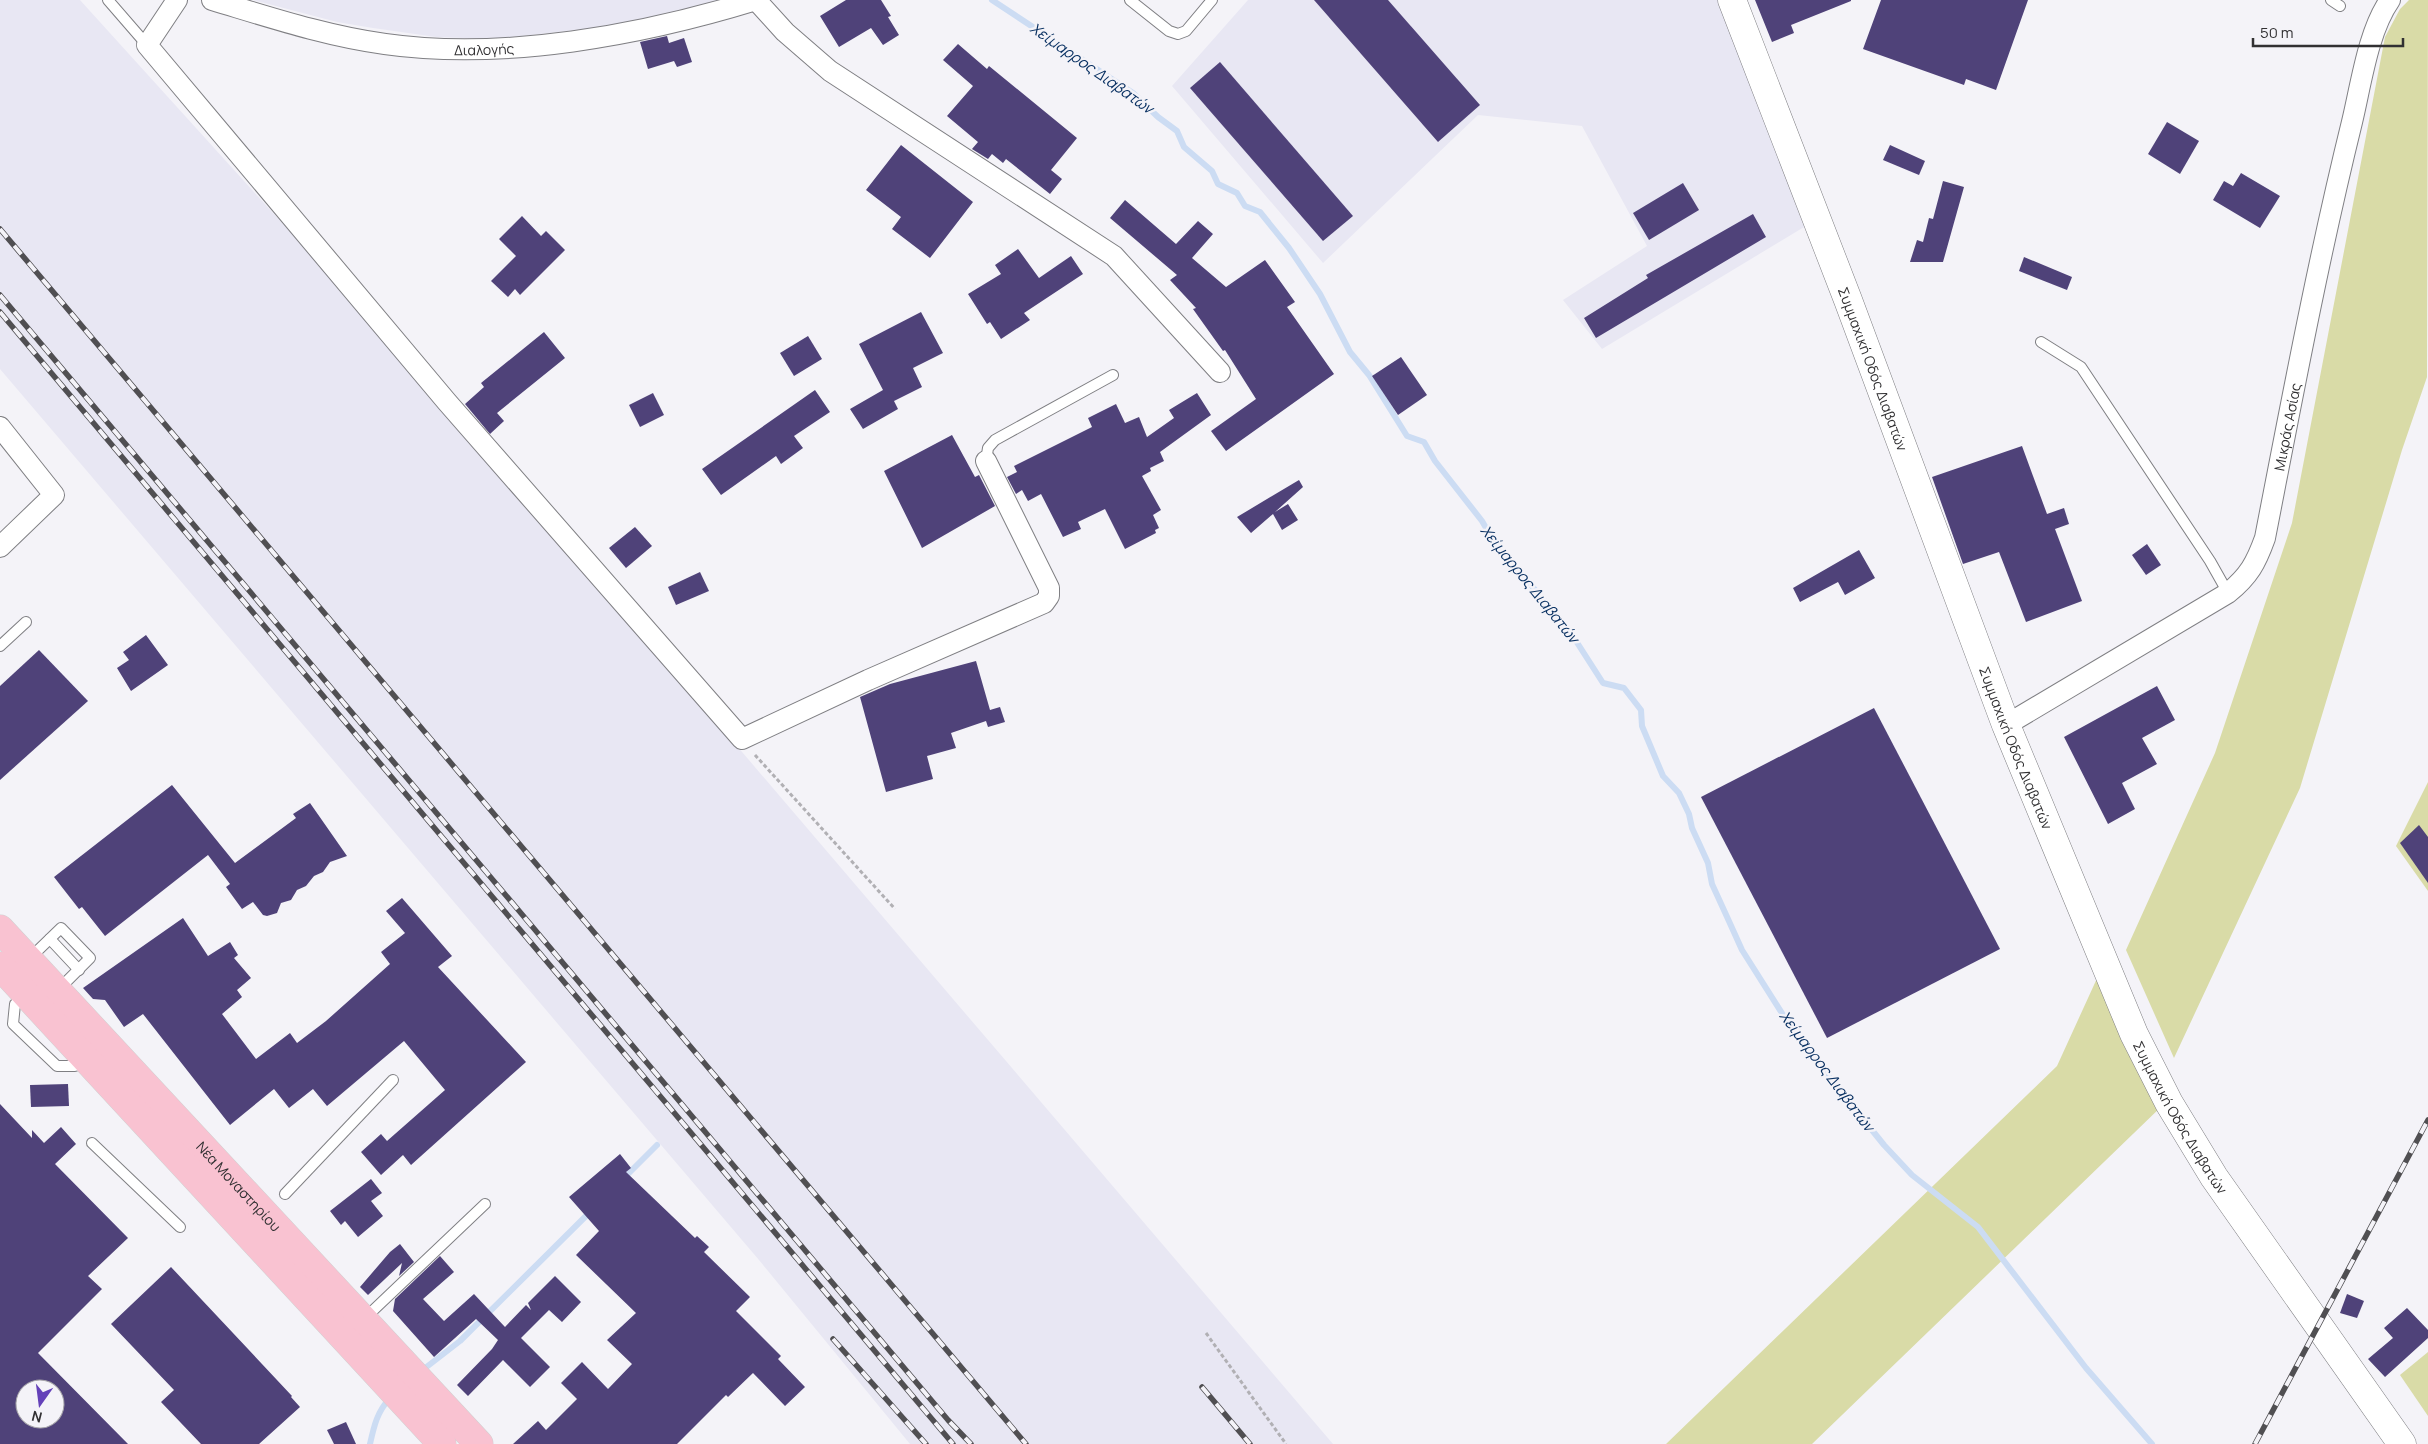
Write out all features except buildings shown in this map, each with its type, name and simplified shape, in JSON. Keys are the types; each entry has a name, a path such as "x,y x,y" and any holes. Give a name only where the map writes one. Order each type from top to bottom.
{"main road":[{"name":"Νέα Μοναστηρίου","path":"0,929 479,1444"},
{"name":"Νέα Μοναστηρίου","path":"0,966 214,1195 436,1438"}],"street":[{"path":"177,0 147,45 447,402 742,739 868,680 1044,603 1049,596 1049,588 986,461"},
{"name":"Διαλογής","path":"212,0 337,35 386,44 469,50 505,49 610,35 708,15 756,0"},
{"path":"756,0 785,32 830,70 1114,256 1220,372"},
{"name":"Συμμαχική Οδός Διαβατών","path":"1732,0 1844,291 2006,725 2134,1034 2169,1103 2214,1177 2402,1444"},
{"name":"Μικράς Ασίας","path":"2006,725 2228,593 2246,579 2258,558 2266,538 2308,316 2339,176 2375,32 2384,9 2390,0"},
{"path":"0,427 54,495 0,547"}],"lane":[{"path":"108,0 147,45"},
{"path":"1130,0 1169,32 1178,34 1186,31 1212,0"},
{"path":"2331,0 2340,6"},
{"path":"2041,342 2081,367 2210,561 2228,593"},
{"path":"986,461 988,448 995,440 1113,375"},
{"path":"0,646 26,622"},
{"path":"28,960 61,928 90,958 57,991"},
{"path":"50,939 79,970"},
{"path":"15,1004 13,1024 57,1066 75,1066"},
{"path":"285,1194 393,1080"},
{"path":"92,1143 180,1227"},
{"path":"364,1320 485,1204"}],"path":[{"path":"742,739 895,909"},
{"path":"1206,1333 1286,1444"}],"shaded area":[{"path":"0,0 80,0 427,383 1333,1444 910,1444 759,1260 0,369"},
{"path":"253,0 719,0 696,7 603,27 494,39 436,37 373,28 337,22"},
{"path":"1248,0 1718,0 1809,224 1602,349 1563,300 1647,246 1582,126 1478,115 1323,263 1172,86"}],"green space":[{"path":"2409,0 2428,0 2427,377 2402,450 2300,788 2174,1058 2126,950 2215,753 2292,523 2385,37 2400,9"},
{"path":"2428,782 2428,891 2396,846"},
{"path":"2099,974 2163,1105 1812,1444 1666,1444 2057,1066"},
{"path":"2428,1352 2428,1416 2400,1375"}],"waterway":[{"name":"Χείμαρρος Διαβατών","path":"992,0 1133,93 1158,117 1177,131 1184,147 1212,171 1218,184 1237,193 1245,206 1260,212 1289,248 1320,294 1350,352 1369,375 1407,436 1424,442 1435,461 1482,521 1493,540 1569,630 1603,683 1624,688 1641,710 1642,726 1663,776 1679,793 1689,814 1692,828 1708,863 1712,884 1742,950 1797,1037 1884,1145 1912,1175 1978,1227 2086,1368 2152,1444"},
{"path":"623,1179 657,1145"},
{"path":"420,1372 460,1341 591,1211"},
{"path":"370,1444 379,1414 390,1398"}],"railway":[{"path":"0,229 1026,1444"},
{"path":"0,295 948,1420 971,1444"},
{"path":"0,312 953,1444"},
{"path":"2255,1444 2428,1120"},
{"path":"833,1339 926,1444"},
{"path":"1202,1387 1250,1444"}]}
